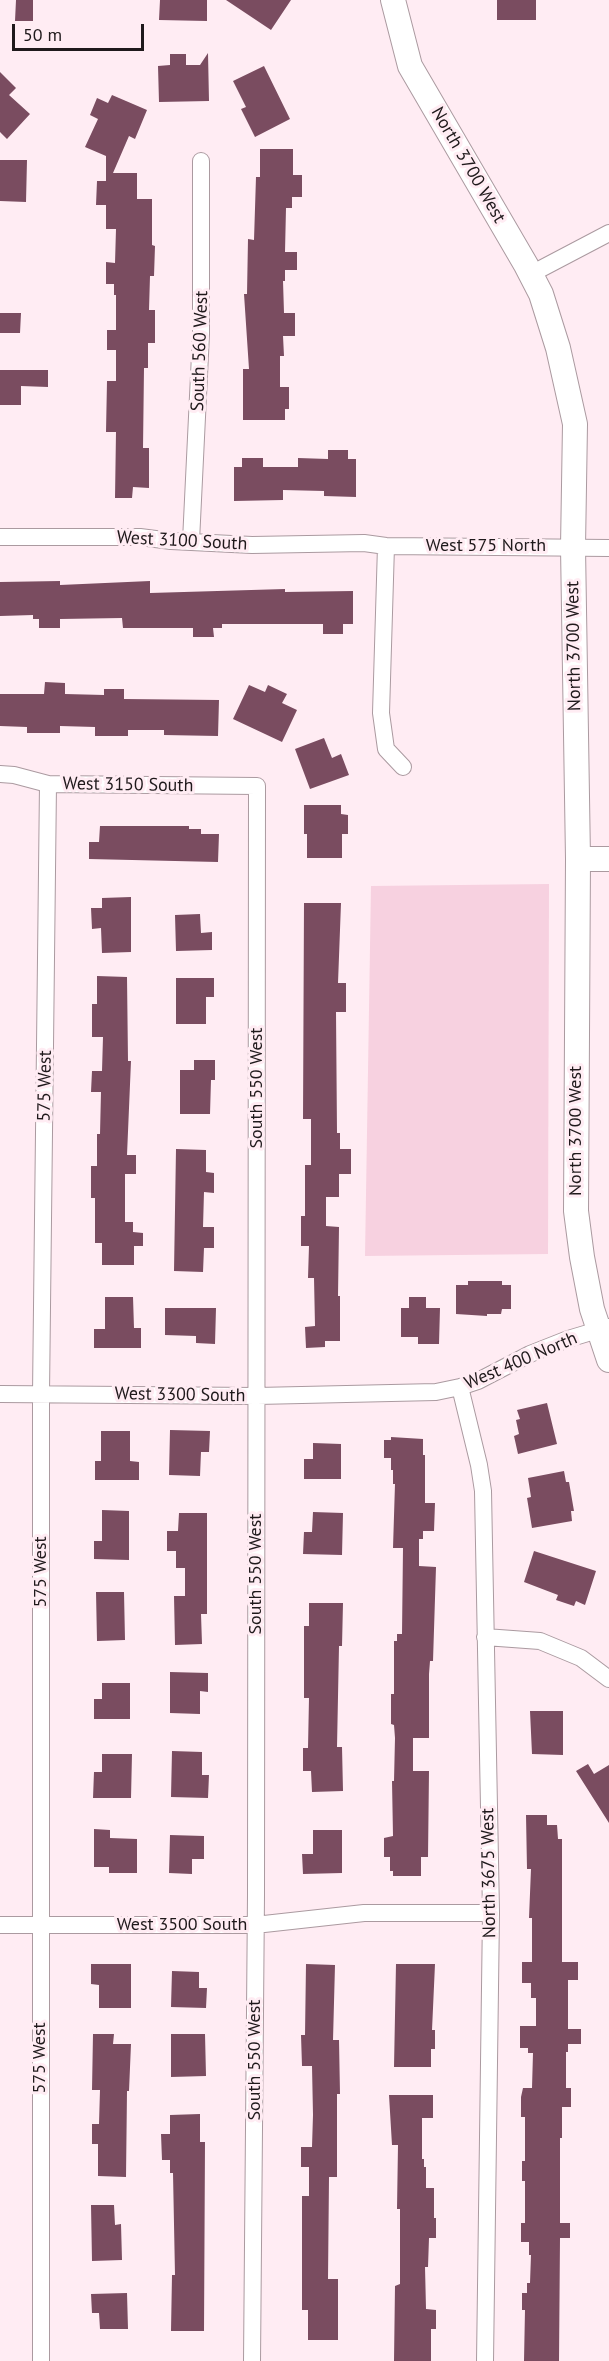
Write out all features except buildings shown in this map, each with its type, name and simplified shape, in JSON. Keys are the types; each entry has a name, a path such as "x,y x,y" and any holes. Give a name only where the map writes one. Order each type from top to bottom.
{"street":[{"name":"North 3700 West","path":"393,0 410,66 541,294 558,348 575,424 573,547 578,860 576,1211 582,1257 604,1328 609,1360"},
{"name":"South 560 West","path":"191,541 201,334 201,161"},
{"path":"531,274 609,233"},
{"name":"West 3100 South","path":"0,537 140,537 252,545 364,543"},
{"name":"West 575 North","path":"364,543 386,546 609,548"},
{"path":"386,546 381,714 386,749 403,767"},
{"name":"West 3150 South","path":"0,774 14,775 48,784 256,786"},
{"name":"575 West","path":"41,2361 41,1394 48,784"},
{"name":"South 550 West","path":"252,2361 257,1396 256,786"},
{"path":"578,860 609,859"},
{"name":"West 400 North","path":"361,1392 436,1392 460,1387 530,1354 604,1328"},
{"name":"North 3675 West","path":"460,1387 483,1491 491,1913 485,2361"},
{"name":"West 3300 South","path":"0,1394 257,1396 361,1392"},
{"path":"484,1636 540,1641 581,1658 609,1679"},
{"name":"West 3500 South","path":"0,1925 255,1925 364,1913 491,1913"}],"shaded area":[{"path":"549,884 548,1254 365,1256 371,886"}]}
